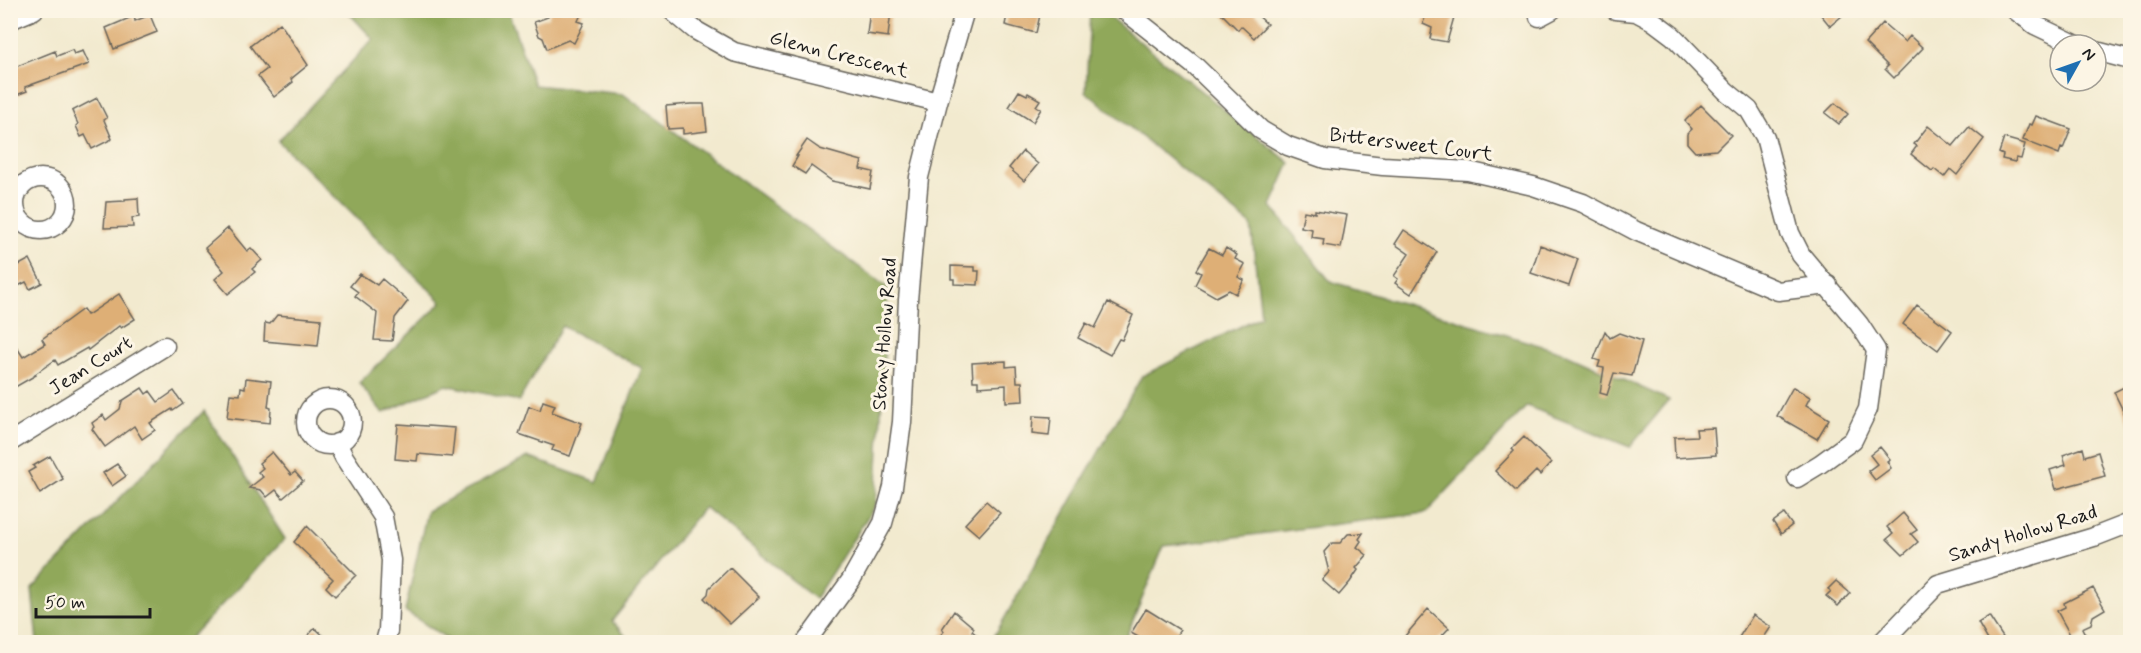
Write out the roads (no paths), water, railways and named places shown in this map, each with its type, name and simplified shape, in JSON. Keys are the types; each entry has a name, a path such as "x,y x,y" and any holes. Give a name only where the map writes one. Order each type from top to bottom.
{"street":[{"path":"10,20 34,10"},
{"name":"Glenn Crescent","path":"671,10 695,30 734,52 938,102"},
{"name":"Stony Hollow Road","path":"806,642 851,580 883,523 893,487 902,422 908,300 919,177 965,10"},
{"name":"Bittersweet Court","path":"1124,10 1196,67 1236,103 1261,130 1288,146 1325,159 1383,166 1468,171 1533,186 1583,203 1636,231 1778,291 1828,285"},
{"path":"1615,10 1636,12 1653,21 1673,36 1726,91 1749,110 1765,137 1790,233 1801,255 1860,324 1876,350 1868,409 1853,440 1797,478"},
{"path":"2015,10 2035,25 2051,33"},
{"path":"2108,54 2130,60"},
{"name":"Jean Court","path":"10,442 165,346"},
{"path":"338,443 383,517 391,560 388,631 384,642"},
{"name":"Sandy Hollow Road","path":"1882,642 1938,584 2094,537 2130,523"}]}
